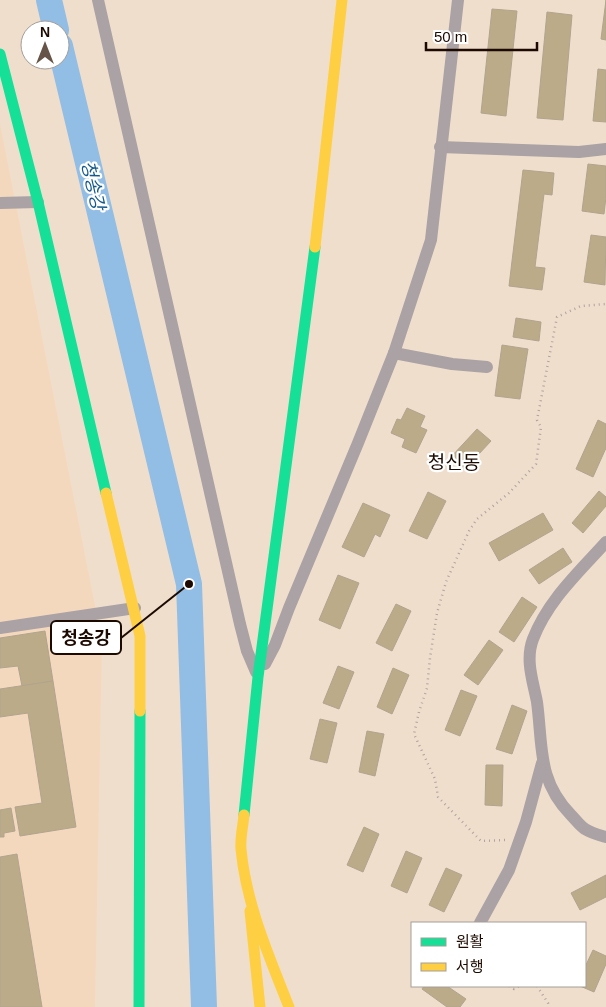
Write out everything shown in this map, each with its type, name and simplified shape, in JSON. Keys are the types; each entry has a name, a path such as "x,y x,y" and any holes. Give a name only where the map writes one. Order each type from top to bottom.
{"main road":[{"path":"289,1007 262,939 249,896 241,847 258,677 316,251 342,0"},
{"path":"0,54 38,202 135,608 140,636 139,1007"},
{"path":"249,896 260,1007"}],"street":[{"path":"98,0 240,624 247,651 258,677"},
{"path":"258,677 275,646 358,443 394,352 431,240 458,0"},
{"path":"440,147 579,152 606,149"},
{"path":"0,203 38,202"},
{"path":"394,352 452,364 486,367"},
{"path":"606,542 574,576 546,612 533,640 529,660 537,703 542,760 550,787 560,804 585,829 606,838"},
{"path":"0,628 135,608"},
{"path":"481,922 509,870 521,837 542,760"}],"path":[{"path":"521,837 499,841 481,841 438,797 435,779 414,734 427,688 437,614 446,582 468,531 477,519 509,493 536,464 541,427 538,420 557,317 581,306 606,304"},
{"path":"538,987 549,1007"}],"shaded area":[{"path":"0,124 102,641 95,1007 0,1007"}],"building":[{"path":"606,0 606,40 601,39"},
{"path":"492,9 517,11 506,116 481,113"},
{"path":"547,12 572,15 563,120 537,118"},
{"path":"598,69 606,70 606,122 593,121"},
{"path":"588,164 606,166 604,214 582,211"},
{"path":"523,170 554,173 552,195 544,194 535,267 545,268 542,290 509,286"},
{"path":"591,235 606,237 605,285 584,282"},
{"path":"516,318 541,322 539,341 513,337"},
{"path":"502,345 528,349 520,399 495,396"},
{"path":"407,408 425,416 420,427 427,430 416,453 402,447 405,439 391,433 397,419 401,420"},
{"path":"598,420 606,424 606,448 593,477 576,469"},
{"path":"477,429 491,441 465,469 451,457"},
{"path":"599,491 606,497 606,506 583,533 572,523"},
{"path":"428,492 446,501 427,539 409,531"},
{"path":"363,503 390,515 380,537 375,534 364,557 342,547"},
{"path":"543,513 553,530 499,561 489,543"},
{"path":"563,548 572,562 539,584 529,570"},
{"path":"338,575 359,583 340,629 319,620"},
{"path":"522,597 537,607 514,642 499,632"},
{"path":"396,604 411,611 392,651 376,643"},
{"path":"45,631 53,681 22,686 18,666 0,668 0,638"},
{"path":"489,640 503,650 478,685 464,675"},
{"path":"338,666 354,672 339,709 323,703"},
{"path":"393,668 409,675 392,714 377,707"},
{"path":"53,681 76,827 20,836 15,807 42,803 28,713 0,717 0,689"},
{"path":"461,690 477,696 460,736 445,730"},
{"path":"512,705 527,711 512,754 496,749"},
{"path":"320,719 337,723 327,763 310,759"},
{"path":"367,731 384,734 375,776 359,772"},
{"path":"486,765 503,765 502,806 485,805"},
{"path":"11,808 15,831 4,833 4,837 0,837 0,810"},
{"path":"364,827 379,834 363,872 347,865"},
{"path":"406,851 422,858 407,893 391,886"},
{"path":"17,854 42,1007 0,1007 0,857"},
{"path":"446,868 462,875 444,912 429,905"},
{"path":"606,875 606,897 580,910 571,893"},
{"path":"593,950 606,956 606,964 594,992 582,987 586,987 586,965"},
{"path":"423,987 448,987 466,999 460,1007 447,1007 422,989"}],"waterway":[{"name":"청송강","path":"49,0 54,20"},
{"name":"청송강","path":"66,70 189,584 204,1007"}],"traffic: fast":[{"path":"0,54 38,202 106,493"},
{"path":"244,815 258,677 315,247"},
{"path":"139,1007 140,711"}],"traffic: slow":[{"path":"315,247 342,0"},
{"path":"106,493 140,636 140,711"},
{"path":"244,815 241,849 248,890 259,930 289,1007"},
{"path":"250,911 260,1007"}],"place":[{"name":"청송강","path":"189,584"}],"district":[{"name":"청신동","path":"454,462"}]}
